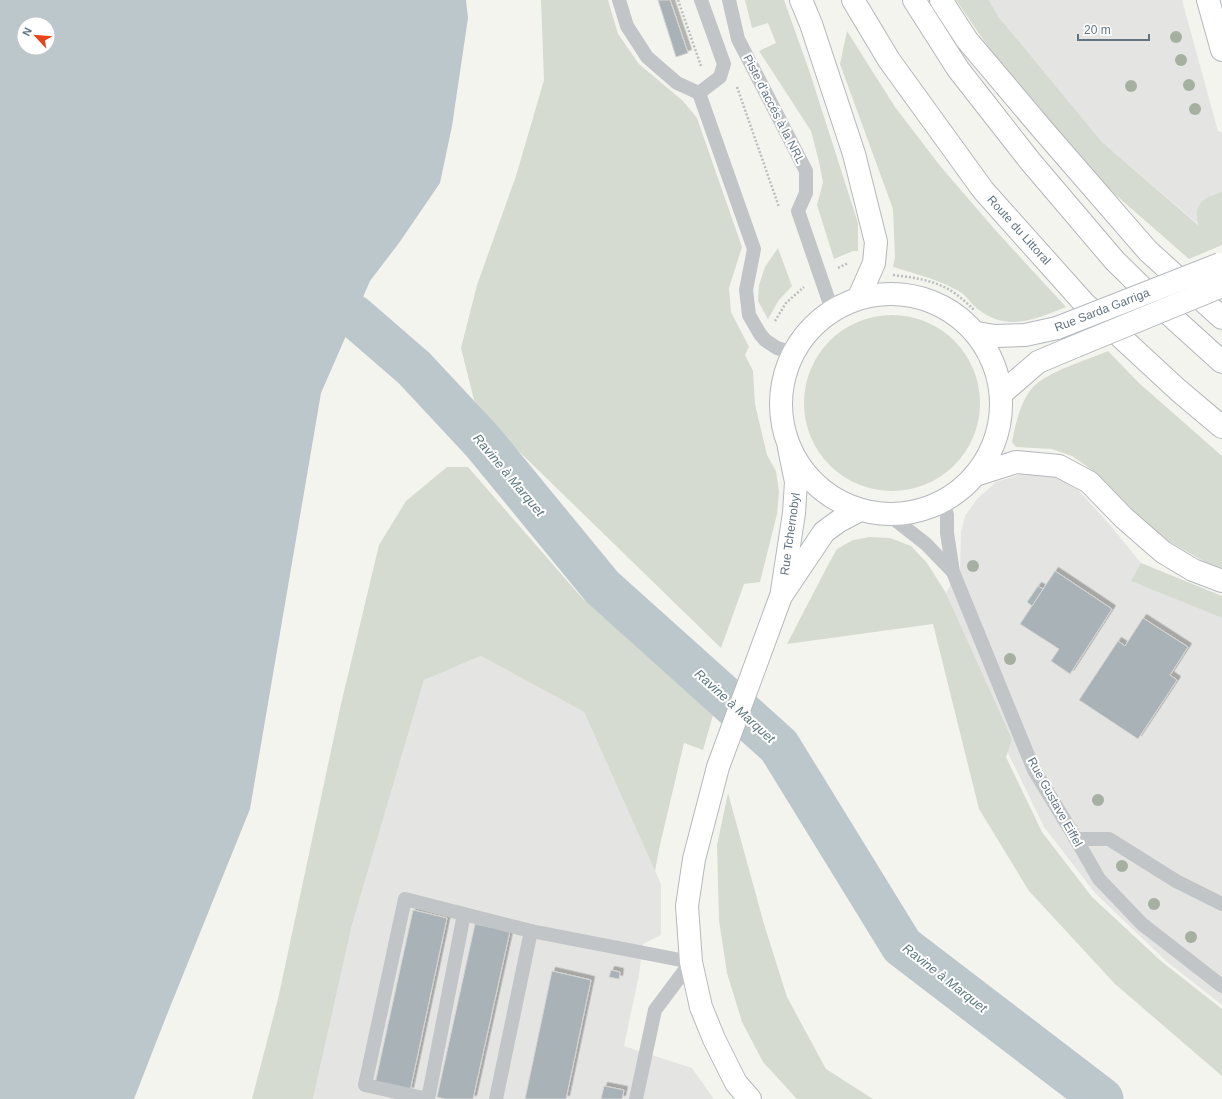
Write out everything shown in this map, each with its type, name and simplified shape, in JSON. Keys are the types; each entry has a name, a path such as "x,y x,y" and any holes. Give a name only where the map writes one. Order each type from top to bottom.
{"main road":[{"path":"801,0 811,24 854,154 876,242 874,263 859,297"},
{"name":"Route du Littoral","path":"853,0 888,60 983,190 1084,303 1162,375 1222,427"},
{"path":"914,0 958,69 1050,185 1115,260 1170,315 1222,362"},
{"path":"941,0 967,40 1148,251 1222,318"},
{"path":"1208,0 1222,50"},
{"name":"Rue Sarda Garriga","path":"977,323 995,336 1025,335 1057,328 1221,264"},
{"name":"Rue Sarda Garriga","path":"1001,394 1038,362 1222,286"},
{"name":"Rue Tchernobyl","path":"781,596 794,513 796,482 781,416 782,384 793,353 800,340 809,329 832,310 859,297 885,293 911,294 936,302 977,323 994,362 1001,394 1000,423 991,450 975,475 960,490 943,501 926,509 914,512 889,515 860,510 838,501 818,487 802,469 789,448"},
{"path":"975,475 1016,462 1059,466 1089,482 1124,518 1163,552 1193,570 1222,581"},
{"path":"750,1099 736,1083 714,1039 701,1007 691,962 687,906 694,859 718,767 781,596 824,532 839,521 860,510"}],"lane":[{"path":"619,0 628,26 647,57 677,83 700,93 754,249 746,290 749,315 765,340 777,348 793,353"},
{"path":"700,93 720,76 724,64 701,0"},
{"name":"Piste d'accés à la NRL","path":"729,0 738,39 806,171 806,193 798,211 832,310"},
{"name":"Rue Gustave Eiffel","path":"943,501 947,515 947,533 953,572 1034,770 1099,879 1142,924 1222,986"},
{"name":"Rue Gustave Eiffel","path":"889,515 926,544 953,572"},
{"path":"1076,839 1109,839 1176,881 1222,904"},
{"path":"464,914 428,1099 365,1085 405,900 464,914 531,931 691,962 655,1010 636,1099"},
{"path":"496,1099 531,931"}],"path":[{"path":"678,0 702,69"},
{"path":"736,85 781,212"},
{"path":"886,274 918,278 942,286 960,297 977,323"},
{"path":"774,320 786,303 800,289 821,277"}],"shaded area":[{"path":"0,0 466,0 468,18 452,126 440,183 399,243 370,281 321,393 250,809 134,1099 0,1099"},
{"path":"541,0 608,0 618,34 639,64 683,101 697,118 742,247 729,288 731,312 749,347 745,355 753,371 755,404 767,455 776,471 779,492 777,514 760,582 744,584 721,648 497,430 474,400 461,348 477,285 516,176 544,80"},
{"path":"745,0 784,0 810,73 858,223 858,251 853,251 834,259 817,205 823,182 811,131 759,51 776,43 768,23 752,28"},
{"path":"956,0 989,0 998,16 1102,142 1198,225 1197,210 1201,202 1222,192 1222,245 1189,259 1102,183 1030,100 989,48"},
{"path":"989,0 1182,0 1218,131 1222,132 1222,192 1211,195 1199,225 1102,142 998,16"},
{"path":"847,31 895,107 941,167 997,232 1066,307 1033,319 1011,322 1001,320 990,317 979,310 962,293 946,284 893,267 895,257 893,209 840,64"},
{"path":"778,248 792,286 779,300 768,319 758,301 759,285 765,267"},
{"path":"883,315 901,315 926,321 941,329 955,340 966,354 974,369 979,386 979,420 974,437 966,452 955,466 941,477 918,488 901,491 883,491 858,485 843,477 829,466 818,452 807,429 804,412 804,394 810,369 818,354 829,340 843,329 866,318"},
{"path":"1108,351 1139,383 1222,456 1222,569 1205,562 1158,535 1122,503 1095,472 1072,456 1052,449 1016,447 1012,442 1022,406 1033,387 1040,381 1058,371"},
{"path":"447,467 468,467 583,599 716,705 703,750 684,743 655,871 584,712 481,656 424,680 352,925 313,1099 252,1099 278,999 341,704 379,545 406,501"},
{"path":"1040,473 1060,479 1079,491 1110,525 1141,563 1132,581 1222,618 1222,1005 1166,961 1095,893 1044,827 1007,751 1012,739 946,593 960,569 961,532 965,516 977,499 996,482 1022,474"},
{"path":"870,537 890,538 911,546 927,563 946,593 1012,739 1006,757 1042,832 1092,897 1161,961 1222,1009 1222,1076 1115,984 1029,891 979,809 933,624 787,644 837,549 853,540"},
{"path":"1141,563 1222,596 1222,618 1131,581"},
{"path":"481,656 584,712 661,884 661,935 643,944 639,975 624,1046 692,1068 714,1099 313,1099 352,925 424,680"},
{"path":"728,793 764,924 787,997 826,1069 873,1099 797,1099 763,1062 742,1022 727,973 719,921 717,845"}],"building":[{"path":"658,0 670,0 688,53 676,57"},
{"path":"1055,571 1112,609 1070,674 1051,661 1059,649 1020,624"},
{"path":"1038,586 1043,589 1032,606 1027,602"},
{"path":"1143,618 1188,647 1170,675 1177,680 1138,739 1079,700 1118,641 1125,646"},
{"path":"413,910 447,918 410,1091 375,1084"},
{"path":"475,924 510,931 473,1099 445,1099 437,1097"},
{"path":"611,970 620,972 619,979 609,977"},
{"path":"552,971 591,980 566,1099 525,1099"},
{"path":"604,1086 624,1090 622,1099 601,1099"}],"waterway":[{"name":"Ravine à Marquet","path":"354,316 414,368 483,442 602,587 779,746 902,946 1102,1099"}]}
